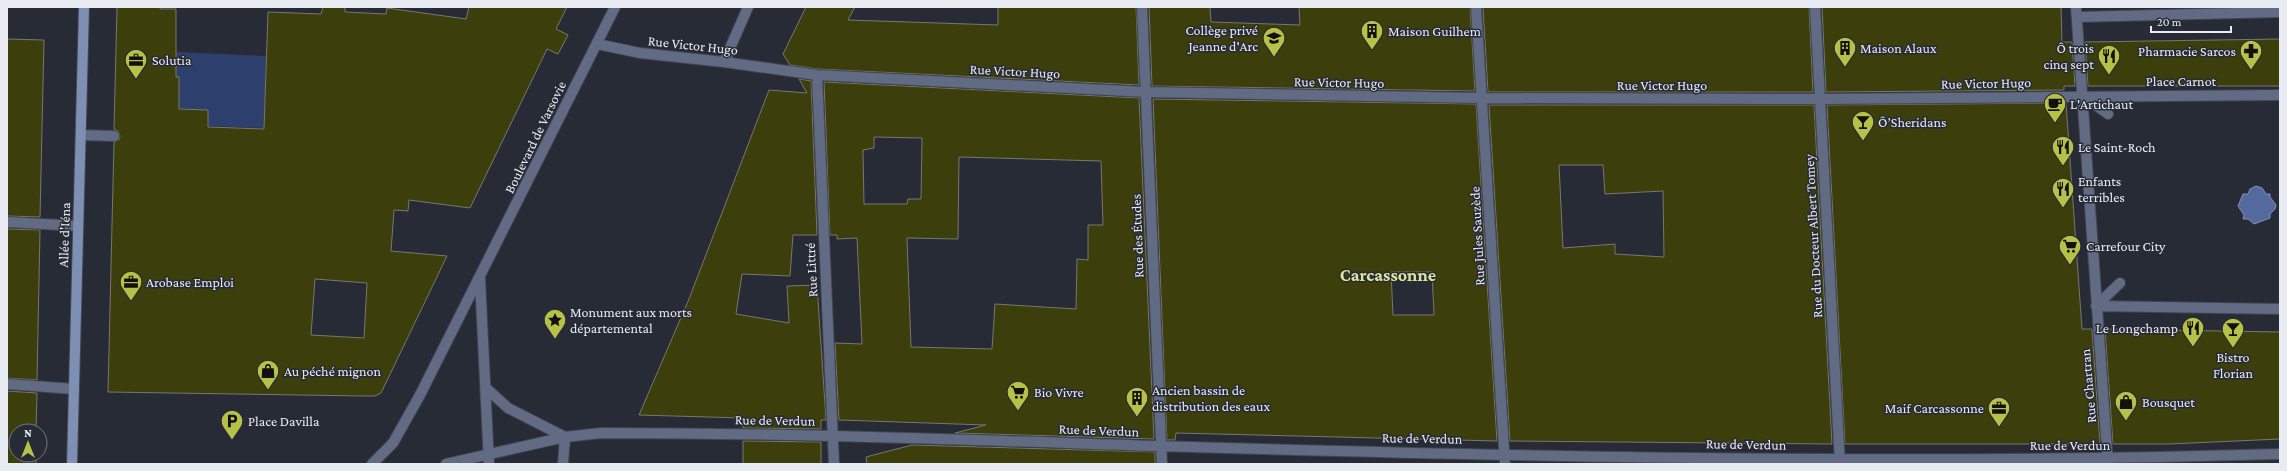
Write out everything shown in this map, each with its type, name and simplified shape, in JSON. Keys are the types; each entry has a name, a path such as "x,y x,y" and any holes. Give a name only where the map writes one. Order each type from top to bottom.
{"main road":[{"name":"Allée d'Iéna","path":"72,464 84,7"}],"street":[{"name":"Boulevard de Varsovie","path":"372,464 392,443 480,279 615,7"},
{"path":"724,62 748,7"},
{"name":"Rue des Études","path":"1142,7 1160,446 1162,464"},
{"name":"Rue Jules Sauzède","path":"1476,7 1505,464"},
{"name":"Rue du Docteur Albert Tomey","path":"1815,7 1840,462"},
{"path":"2096,306 2077,12 2280,12"},
{"name":"Rue Victor Hugo","path":"597,44 640,53 724,62 816,75 1146,92 1482,98 1820,99 2083,96"},
{"name":"Rue Littré","path":"816,75 834,464"},
{"name":"Place Carnot","path":"2083,96 2280,95"},
{"path":"2083,96 2108,114"},
{"path":"81,135 114,136"},
{"path":"7,222 78,226"},
{"name":"Boulevard de Varsovie","path":"480,279 490,464"},
{"path":"2096,306 2120,283"},
{"path":"2096,306 2280,309"},
{"name":"Rue Chartran","path":"2096,306 2108,462"},
{"path":"7,384 74,389"},
{"path":"486,388 508,408 565,437 563,464"},
{"name":"Rue de Verdun","path":"446,464 489,453 565,437 601,433 832,435 1160,446 1840,462 2108,462 2280,454"}],"shaded area":[{"path":"176,52 266,56 264,128 208,126 208,110 194,110 175,113 179,97 179,78 176,77"},
{"path":"2256,186 2262,188 2266,194 2270,194 2270,197 2276,205 2275,209 2270,214 2270,218 2254,224 2248,219 2243,219 2244,215 2238,206 2243,194 2248,194 2250,189"}],"building":[{"path":"117,7 160,7 160,9 176,9 176,77 179,77 179,109 208,110 208,127 264,129 268,12 321,14 323,7 345,7 345,12 386,14 387,8 466,19 469,7 567,7 556,29 568,35 558,54 547,49 470,208 409,200 408,211 394,210 391,251 447,256 381,393 375,396 108,392 114,142 119,140 120,136 118,131 114,129","holes":["315,279 367,283 364,338 311,335"]},
{"path":"806,7 855,7 848,20 998,25 998,7 1136,7 1139,85 818,69 790,65 783,54"},
{"path":"1149,7 1210,7 1211,22 1300,25 1299,7 1470,7 1475,91 1152,86"},
{"path":"1483,7 1809,7 1813,92 1488,92"},
{"path":"1822,7 2061,7 2062,42 2072,42 2075,86 2064,86 2064,90 1826,92"},
{"path":"7,39 44,40 40,217 7,216"},
{"path":"2280,39 2280,86 2088,86 2085,42"},
{"path":"799,79 811,81 817,235 793,235 790,276 742,274 736,314 789,323 787,286 817,285 826,420 821,420 821,429 743,428 743,418 639,415 689,299 769,90 807,93"},
{"path":"824,82 1139,98 1154,439 955,433 986,425 839,420 835,343 862,344 857,238 837,239 837,235 830,235","holes":["874,137 922,138 921,199 908,199 907,204 864,204 863,150 874,148","959,157 1101,161 1103,225 1088,225 1088,260 1077,259 1076,309 995,304 992,349 911,347 907,238 958,239"]},
{"path":"1153,99 1476,104 1497,441 1176,433 1175,440 1167,440","holes":["1391,272 1432,272 1434,315 1393,315"]},
{"path":"2066,103 2082,329 2092,329 2100,444 1845,444 1827,105"},
{"path":"1489,105 1814,105 1832,444 1510,441","holes":["1559,165 1603,165 1605,194 1663,191 1664,257 1615,254 1615,244 1563,248"]},
{"path":"7,229 40,230 37,380 7,378"},
{"path":"2105,329 2280,332 2280,439 2169,444 2113,444"},
{"path":"7,391 37,393 36,423 8,423 8,463 36,464 7,464"},
{"path":"743,441 821,442 821,464 743,464"},
{"path":"912,445 1155,452 1155,464 867,464 866,457"}],"place":[{"name":"Maison Guilhem","path":"1372,50"},
{"name":"Collège privé Jeanne d'Arc","path":"1274,58"},
{"name":"Maison Alaux","path":"1845,68"},
{"name":"Pharmacie Sarcos","path":"2251,70"},
{"name":"Ô trois cinq sept","path":"2109,76"},
{"name":"Solutia","path":"136,80"},
{"name":"L'Artichaut","path":"2055,124"},
{"name":"Ô’Sheridans","path":"1863,142"},
{"name":"Le Saint-Roch","path":"2063,166"},
{"name":"Enfants terribles","path":"2063,208"},
{"name":"Carrefour City","path":"2070,266"},
{"name":"Arobase Emploi","path":"131,302"},
{"name":"Monument aux morts départemental","path":"555,340"},
{"name":"Le Longchamp","path":"2193,348"},
{"name":"Bistro Florian","path":"2233,348"},
{"name":"Au péché mignon","path":"268,390"},
{"name":"Bio Vivre","path":"1018,412"},
{"name":"Ancien bassin de distribution des eaux","path":"1137,418"},
{"name":"Bousquet","path":"2126,422"},
{"name":"Maif Carcassonne","path":"1999,428"},
{"name":"Place Davilla","path":"232,440"}],"district":[{"name":"Carcassonne","path":"1388,275"}]}
